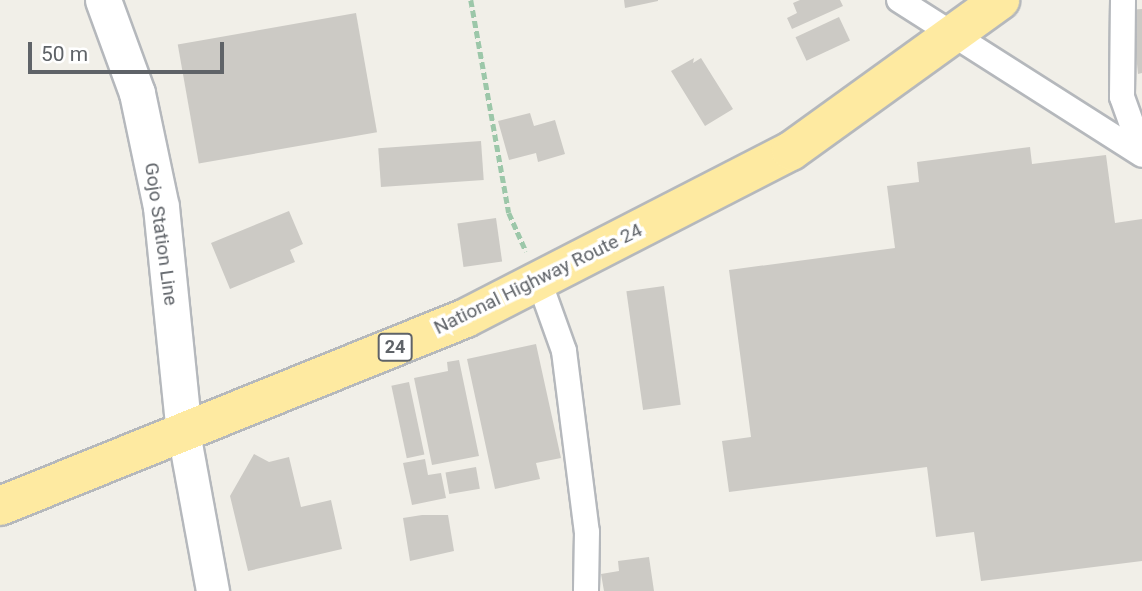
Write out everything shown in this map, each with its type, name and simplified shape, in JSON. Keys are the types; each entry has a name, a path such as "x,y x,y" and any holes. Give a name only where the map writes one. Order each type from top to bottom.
{"highway":[{"name":"National Highway Route 24","path":"0,506 466,318 791,151 954,37 1000,0"}],"main road":[{"name":"Gojo Station Line","path":"103,0 137,93 161,207 184,433"}],"street":[{"path":"899,0 1142,154"},
{"path":"1123,0 1122,97 1142,154"},
{"path":"539,281 564,351 587,532 586,591"},
{"path":"184,433 214,591"}],"path":[{"path":"471,0 509,213 539,281"}],"building":[{"path":"624,0 658,0 658,1 625,8"},
{"path":"800,0 840,0 843,6 792,29 787,18 797,13 793,3"},
{"path":"1142,9 1142,73 1138,74 1136,54 1128,54 1126,10"},
{"path":"356,13 377,132 199,164 178,44"},
{"path":"839,17 850,41 806,61 795,37"},
{"path":"694,58 693,63 701,58 733,109 705,126 671,71"},
{"path":"530,113 534,126 555,120 565,154 538,162 536,153 509,160 498,121"},
{"path":"481,141 484,180 381,187 378,148"},
{"path":"1030,147 1032,164 1106,155 1115,223 1142,219 1142,561 981,581 974,532 936,537 927,467 729,492 722,441 751,437 729,270 895,248 887,186 919,182 917,162"},
{"path":"289,211 303,244 290,250 295,262 230,289 211,243"},
{"path":"496,218 502,262 464,267 457,223"},
{"path":"664,286 681,405 643,410 626,291"},
{"path":"536,344 561,458 536,463 540,479 495,489 467,359"},
{"path":"459,360 479,456 432,465 414,378 448,371 447,362"},
{"path":"409,382 424,454 407,458 391,386"},
{"path":"254,454 269,462 289,457 301,507 331,500 342,549 248,571 230,496"},
{"path":"425,459 428,475 441,473 446,498 412,505 403,463"},
{"path":"476,467 480,489 449,494 445,472"},
{"path":"448,515 454,551 410,561 403,518"},
{"path":"649,557 654,591 604,591 601,574 619,571 618,561"}]}
